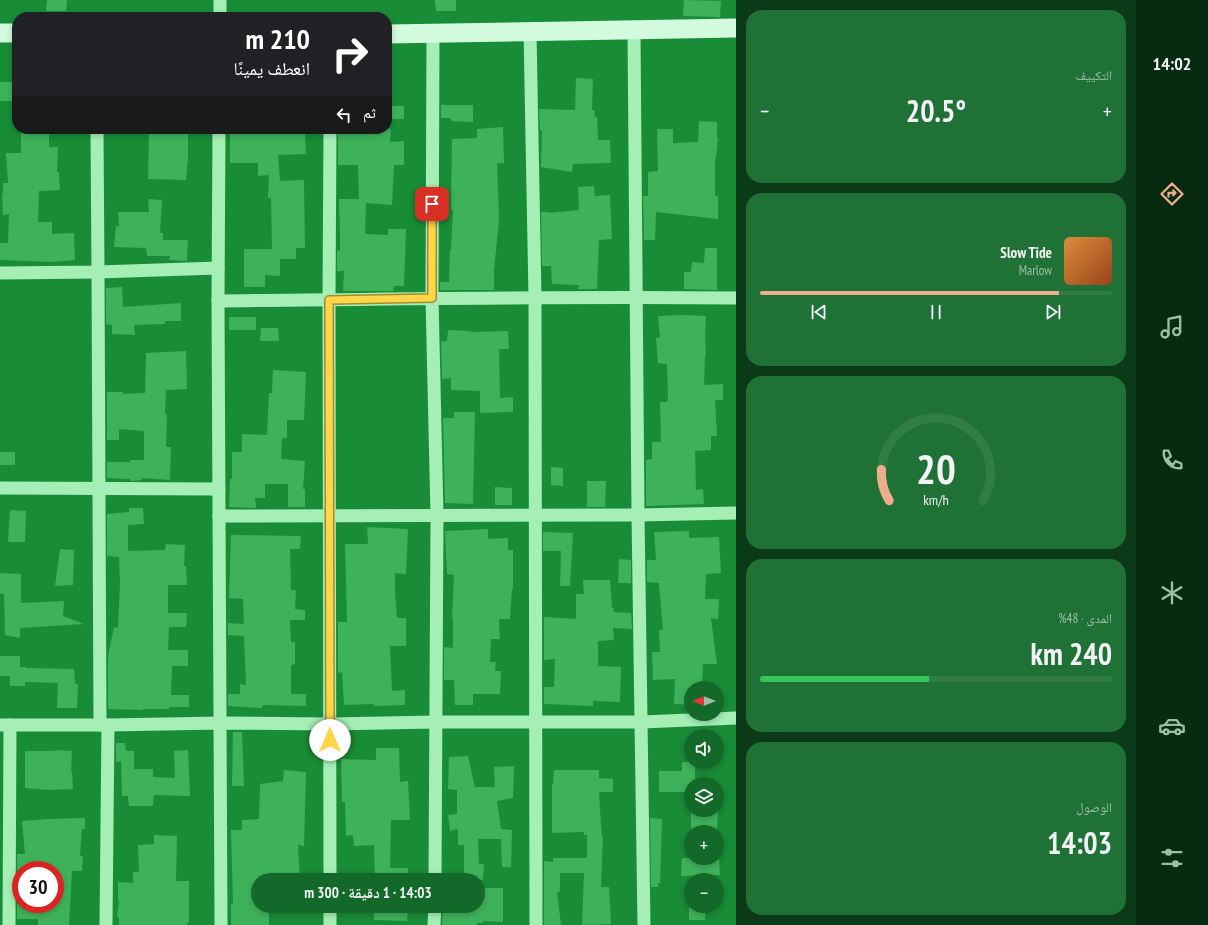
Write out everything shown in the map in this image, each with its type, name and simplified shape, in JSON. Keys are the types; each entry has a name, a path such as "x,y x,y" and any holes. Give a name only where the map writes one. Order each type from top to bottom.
{"main road":[{"path":"392,34 530,31 634,31 736,28"},
{"path":"0,33 12,33"}],"street":[{"path":"220,0 220,12"},
{"path":"530,31 535,297 536,925"},
{"path":"634,31 638,515 644,925"},
{"path":"433,33 432,298 437,515 435,873"},
{"path":"97,134 99,488 104,725 106,925"},
{"path":"219,134 218,301 221,925"},
{"path":"330,134 330,873"},
{"path":"0,273 98,272 218,268"},
{"path":"218,301 535,297 736,298"},
{"path":"0,488 219,489"},
{"path":"219,516 535,514 638,515 736,513"},
{"path":"9,925 5,725 642,722 736,718"},
{"path":"330,913 330,925"},
{"path":"434,913 434,925"}],"building":[{"path":"47,0 67,0 66,11 46,11"},
{"path":"435,0 456,0 456,11 436,11"},
{"path":"684,0 721,1 720,17 683,16"},
{"path":"576,78 593,79 592,110 594,110 595,117 597,117 598,140 610,140 611,163 573,164 572,172 541,167 542,130 540,131 539,109 575,110"},
{"path":"0,82 12,82 12,101 0,101"},
{"path":"441,105 473,105 473,122 451,121 451,118 441,118"},
{"path":"392,106 404,106 404,119 392,119"},
{"path":"699,121 717,122 718,138 715,158 715,196 718,196 718,219 656,212 655,240 644,240 643,196 648,196 648,172 658,171 657,129 673,129 673,143 698,142"},
{"path":"503,127 504,163 497,163 499,219 494,271 494,290 440,290 440,282 449,282 453,210 451,210 452,139 477,138 477,129"},
{"path":"21,134 49,134 49,147 58,147 57,172 59,172 60,190 39,191 38,222 52,222 52,234 74,233 75,260 52,262 0,260 0,243 8,243 9,214 3,215 2,194 3,183 8,183 6,153 21,153"},
{"path":"149,134 188,134 186,180 148,179"},
{"path":"230,134 305,134 306,154 278,155 280,181 304,180 305,248 296,248 296,259 280,259 280,276 265,275 265,287 244,287 244,249 272,249 271,198 268,198 269,175 258,176 258,163 230,163"},
{"path":"338,134 391,134 390,142 404,141 404,165 394,165 392,205 366,203 365,234 388,235 388,229 406,229 404,286 394,286 393,291 343,291 344,271 337,271 337,251 340,250 339,199 359,199 358,165 338,165"},
{"path":"594,186 595,196 610,195 612,239 599,240 597,289 578,289 579,285 552,284 551,266 542,266 541,212 549,213 579,210 578,187"},
{"path":"148,199 162,200 160,233 163,233 163,240 188,240 187,261 169,260 170,256 147,256 146,248 114,247 116,226 119,226 118,212 149,212"},
{"path":"705,248 717,248 717,290 684,289 684,272 691,272 692,262 704,263"},
{"path":"122,287 123,307 181,303 181,321 165,321 165,324 134,325 135,335 112,334 112,325 106,324 106,288"},
{"path":"658,316 706,316 704,385 723,384 723,400 715,400 717,436 711,436 711,450 695,451 696,490 703,489 704,504 646,506 646,460 652,459 652,442 661,442 660,402 667,402 668,399 667,364 658,363 656,338 660,337"},
{"path":"229,317 256,317 256,330 229,330"},
{"path":"261,328 278,328 279,341 260,341"},
{"path":"448,330 471,332 508,331 509,349 499,349 500,398 513,397 513,412 480,413 480,391 451,390 451,378 442,379 441,342 447,341"},
{"path":"186,351 187,389 166,390 166,447 171,447 170,480 142,478 142,480 131,481 130,479 107,478 107,462 130,462 130,460 144,460 144,431 119,429 119,440 107,440 107,392 123,392 123,394 145,393 146,353"},
{"path":"273,370 306,372 304,420 287,420 287,438 282,438 281,459 305,461 303,489 305,489 305,507 288,507 288,484 265,484 265,498 255,498 256,508 229,507 230,479 232,479 232,452 242,452 242,434 267,435 269,393 272,393"},
{"path":"454,412 475,412 473,504 445,503 443,418 454,418"},
{"path":"0,452 15,452 15,465 0,465"},
{"path":"551,467 563,468 563,486 551,485"},
{"path":"587,481 606,481 605,507 587,507"},
{"path":"495,487 512,488 512,505 495,505"},
{"path":"129,508 143,508 144,524 128,525 128,551 165,550 166,544 185,545 184,566 186,566 187,585 168,585 168,613 187,613 186,627 169,627 168,650 188,650 188,666 172,666 171,695 189,695 189,707 169,707 169,709 143,710 108,709 108,656 114,627 118,628 120,583 119,557 107,556 107,514 129,512"},
{"path":"10,510 26,511 25,542 8,542"},
{"path":"367,527 408,529 406,574 395,573 397,618 406,618 406,646 390,646 392,691 405,690 405,705 344,705 342,672 338,673 338,622 347,622 345,544 368,544"},
{"path":"488,529 488,539 508,538 508,550 513,550 513,589 510,619 499,619 500,639 491,639 490,662 496,662 495,671 501,671 500,694 473,694 473,705 455,705 454,680 444,680 444,647 453,648 452,619 454,575 447,574 445,531"},
{"path":"689,531 689,538 719,537 721,573 706,574 705,599 719,599 718,619 711,618 717,664 703,664 702,681 684,681 684,705 674,704 675,679 653,680 652,652 660,652 659,630 663,630 659,583 647,582 647,560 656,560 654,532"},
{"path":"543,532 573,533 570,586 560,586 561,551 543,551"},
{"path":"231,535 301,536 300,549 290,549 291,590 296,590 295,609 305,610 305,620 290,620 291,642 295,642 295,664 291,665 291,694 306,694 306,706 263,705 262,708 228,706 228,694 240,694 240,684 246,685 244,636 228,635 228,623 244,624 243,599 229,598"},
{"path":"60,549 74,550 73,585 55,586"},
{"path":"619,559 631,560 631,583 618,583"},
{"path":"0,573 21,574 21,603 64,601 63,616 84,624 20,628 20,638 5,635 4,594 0,593"},
{"path":"583,580 610,580 612,608 614,608 613,612 631,613 632,629 613,628 614,640 598,641 598,666 621,667 620,702 593,701 593,706 544,704 544,687 554,687 555,659 544,660 544,617 576,619 576,594 584,594"},
{"path":"0,656 20,656 20,667 74,669 75,684 78,684 77,708 57,708 58,683 25,682 25,686 10,686 10,676 0,676"},
{"path":"233,732 242,732 244,786 232,786"},
{"path":"116,743 125,743 126,751 134,751 134,769 153,769 153,777 175,778 174,751 188,750 190,796 154,795 153,806 129,806 128,796 122,796 121,761 116,762"},
{"path":"376,748 399,748 400,782 408,781 410,820 391,820 390,868 408,868 408,873 375,873 374,845 354,846 353,835 346,836 345,802 342,802 341,759 376,760"},
{"path":"25,751 72,751 71,771 73,789 48,790 25,788"},
{"path":"468,756 475,787 495,787 494,767 514,766 513,798 497,801 501,829 512,830 511,867 502,867 501,839 478,839 479,864 484,864 483,873 464,873 464,845 458,845 458,829 450,831 448,815 457,814 457,790 448,789 449,757"},
{"path":"682,762 684,762 684,769 695,769 695,777 684,777 684,792 659,792 659,771 682,771"},
{"path":"284,770 306,772 304,846 298,845 300,873 251,873 251,913 269,913 269,925 231,925 231,904 233,904 231,830 242,830 242,820 259,819 260,784 283,781"},
{"path":"554,770 599,770 599,778 613,779 613,792 599,792 603,837 601,887 609,887 611,924 582,925 584,873 560,873 560,892 557,892 561,925 544,925 544,861 553,862 553,858 587,858 587,835 584,835 584,832 552,833 552,784"},
{"path":"691,817 718,817 717,825 691,825"},
{"path":"85,818 85,829 82,829 80,856 83,856 82,871 72,871 69,925 38,925 38,919 17,919 17,913 64,913 64,861 17,861 17,854 25,854 22,821"},
{"path":"650,818 662,819 660,883 658,883 658,887 651,887"},
{"path":"154,835 177,836 176,881 189,881 189,923 187,923 187,925 119,925 119,917 117,917 119,900 118,882 133,883 133,872 139,872 138,845 154,844"},
{"path":"682,858 684,858 684,865 719,865 720,873 684,873 684,876 681,876"},
{"path":"485,888 503,888 503,922 483,921 483,923 477,923 477,925 442,925 443,913 485,913"},
{"path":"374,913 408,913 407,921 374,920"},
{"path":"689,913 705,913 705,920 689,920"}],"route":[{"path":"330,740 329,300 432,298 432,204"}]}
